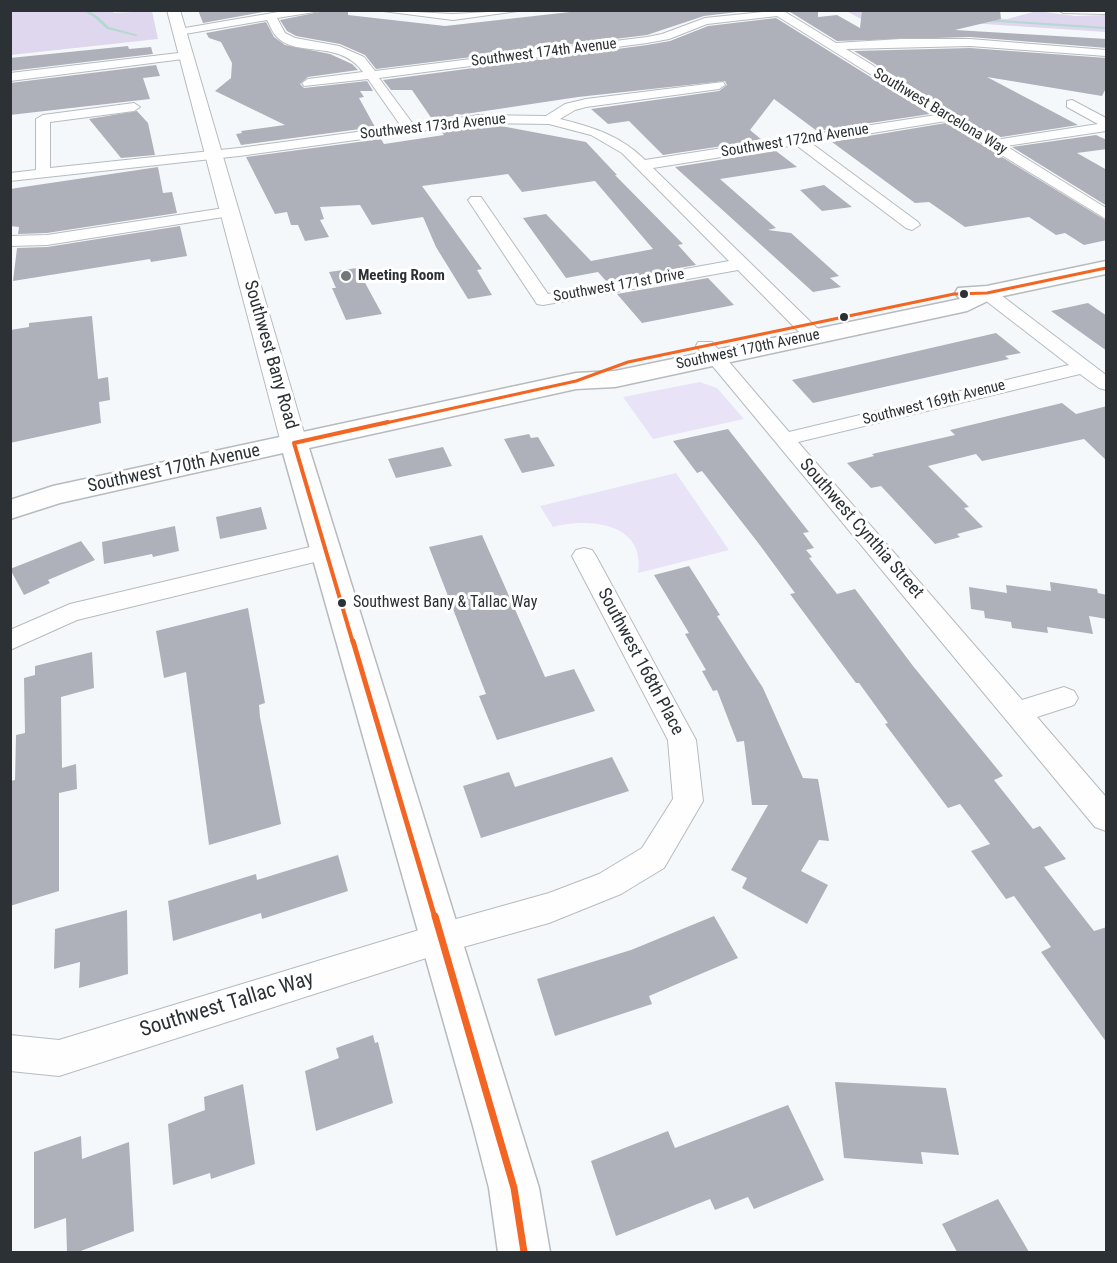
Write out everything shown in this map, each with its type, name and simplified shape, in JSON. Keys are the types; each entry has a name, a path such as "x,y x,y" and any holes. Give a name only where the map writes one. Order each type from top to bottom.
{"main road":[{"name":"Southwest 170th Avenue","path":"10,510 53,495 576,381 615,379 710,352 809,331 967,304 987,293 1107,268"},
{"name":"Southwest Bany Road","path":"294,443 514,1188 525,1252"},
{"name":"Southwest 170th Avenue","path":"10,498 53,495"}],"street":[{"name":"Southwest Bany Road","path":"173,10 216,154 294,443"},
{"path":"178,32 270,16 322,10"},
{"path":"380,10 453,17 520,10"},
{"path":"1062,10 1107,11"},
{"name":"Southwest Barcelona Way","path":"775,12 1107,214"},
{"name":"Southwest 174th Avenue","path":"308,82 646,40 664,37 705,21 775,12"},
{"path":"270,16 281,35 292,41 350,53 360,59 409,128"},
{"path":"834,47 918,41 1107,53"},
{"path":"10,77 187,56"},
{"name":"Southwest 173rd Avenue","path":"10,177 216,154 479,119 549,120 570,107 586,103 719,85"},
{"path":"1072,104 1107,125"},
{"path":"43,172 44,119 134,107"},
{"name":"Southwest 172nd Avenue","path":"643,165 947,117"},
{"path":"549,120 596,132 615,141 643,165 809,331"},
{"path":"994,144 1107,125"},
{"path":"800,141 912,225"},
{"name":"Southwest 171st Drive","path":"476,200 543,300 741,264"},
{"path":"10,241 47,240 231,212"},
{"path":"987,293 1107,384"},
{"name":"Southwest Cynthia Street","path":"710,352 1107,818"},
{"name":"Southwest 169th Avenue","path":"784,439 1084,367"},
{"path":"10,641 70,613 327,550"},
{"name":"Southwest 168th Place","path":"442,938 549,908 610,884 653,858 688,801 682,740 584,556"},
{"path":"1017,712 1064,698"},
{"name":"Southwest Tallac Way","path":"10,1053 59,1058 442,938"}],"shaded area":[{"path":"110,10 114,13 152,11 158,39 11,55 11,11"},
{"path":"846,11 905,11 1007,19 1037,11 1075,16 1106,15 1106,32 908,19 865,21"},
{"path":"700,382 717,388 744,419 653,439 623,397"},
{"path":"676,473 729,550 638,573 638,556 633,543 624,534 598,524 567,524 553,527 540,506"}],"building":[{"path":"198,10 274,10 203,23"},
{"path":"329,10 348,10 348,15 445,26 588,10 755,10 704,16 647,35 376,69 365,55 340,44 296,36 287,31 280,20"},
{"path":"787,10 818,10 818,17 837,15 860,28 862,10 1000,10 1001,19 955,30 1107,39 1107,48 970,37 837,41"},
{"path":"776,18 930,114 817,131 774,99 750,130 762,140 663,155 629,121 608,124 591,109 719,91 727,85 725,81 578,97 432,119 412,90 391,90 383,80 647,45 670,41 708,26"},
{"path":"266,22 274,37 285,45 330,54 352,64 358,70 308,77 300,84 304,88 367,81 373,91 360,91 364,97 359,98 375,127 241,145 236,134 242,133 241,131 285,125 215,91 231,78 232,63 221,42 209,38 206,33"},
{"path":"128,46 129,49 151,47 153,54 10,71 10,58"},
{"path":"970,48 1107,58 1107,86 1102,96 987,77 1078,125 995,138 854,51"},
{"path":"156,65 160,76 143,78 150,99 10,115 10,83"},
{"path":"137,111 148,123 155,155 121,158 89,119"},
{"path":"946,123 1107,221 1107,240 1084,245 1065,233 1056,235 1029,217 965,227 929,202 915,203 832,142"},
{"path":"479,125 501,126 586,142 683,244 678,245 696,265 606,281 598,272 566,278 523,218 546,214 591,261 653,249 595,181 522,192 508,174 422,186 482,269 477,270 492,295 468,299 436,247 423,217 372,225 360,205 320,207 324,219 320,220 329,237 305,241 298,225 291,225 287,212 275,214 246,157 381,139 384,144 444,135 441,131"},
{"path":"1096,135 1107,140 1107,149 1077,153 1107,170 1107,206 1012,147"},
{"path":"776,151 797,167 720,179 776,228 768,230 791,233 839,276 830,278 841,287 813,292 675,167"},
{"path":"158,167 163,193 172,192 177,213 47,233 18,234 19,227 10,226 10,189"},
{"path":"824,185 852,207 822,211 800,190"},
{"path":"180,226 187,256 151,262 150,259 13,281 17,248 47,247"},
{"path":"357,268 382,314 346,320 332,288 336,288 329,272"},
{"path":"708,278 734,305 642,323 617,294"},
{"path":"1088,303 1107,316 1107,351 1051,311"},
{"path":"92,316 98,379 108,377 110,400 99,402 101,423 10,443 10,330 29,327 29,323"},
{"path":"996,333 1021,353 1005,356 1009,359 813,403 792,380"},
{"path":"1062,403 1076,414 1107,406 1107,461 1084,439 982,461 976,454 928,466 969,507 964,508 983,527 957,534 960,537 935,544 881,486 871,488 847,463 874,456 872,454 955,435 950,430"},
{"path":"728,429 809,532 803,533 814,548 806,550 812,557 809,558 837,594 855,589 913,666 1003,776 994,780 1033,829 1040,826 1066,859 1044,867 1094,931 1107,927 1107,1043 1041,952 1051,947 1014,896 1006,899 971,851 990,844 960,804 948,808 885,724 888,723 859,683 856,683 790,594 795,593 759,544 702,471 697,473 673,441"},
{"path":"529,434 531,438 538,437 555,466 522,473 504,439"},
{"path":"443,447 452,466 396,478 388,459"},
{"path":"261,507 267,529 220,539 216,517"},
{"path":"175,526 179,551 104,564 102,542"},
{"path":"482,535 545,677 574,669 595,711 497,740 479,696 486,694 429,547"},
{"path":"81,541 95,560 48,580 50,583 24,595 10,569"},
{"path":"689,566 720,615 717,616 763,688 803,778 818,779 829,841 819,840 801,871 828,885 807,924 742,888 747,878 731,870 768,805 752,805 744,741 737,742 717,690 713,691 702,671 706,670 685,634 689,633 654,575"},
{"path":"1050,582 1097,589 1098,593 1107,595 1107,619 1089,616 1093,634 1047,627 1048,633 1012,628 1011,622 985,618 984,611 971,609 969,587 1007,593 1006,585 1051,591"},
{"path":"248,608 265,703 259,705 260,717 281,824 209,845 186,672 164,678 156,631"},
{"path":"92,652 94,688 61,697 62,768 76,764 77,789 59,793 59,891 10,906 10,781 15,780 16,735 25,733 24,678 35,675 35,666"},
{"path":"612,757 629,791 481,838 463,786 509,772 515,787"},
{"path":"338,855 348,891 262,919 261,913 173,941 168,901 256,874 257,880"},
{"path":"127,910 128,974 79,988 80,962 54,969 55,929"},
{"path":"714,916 738,958 649,996 652,1004 555,1036 537,979 631,950"},
{"path":"373,1035 375,1043 378,1042 393,1103 316,1131 305,1071 339,1058 336,1048"},
{"path":"835,1082 946,1088 959,1155 921,1152 923,1164 844,1158"},
{"path":"243,1084 255,1164 211,1179 210,1173 173,1185 168,1124 205,1110 204,1097"},
{"path":"788,1105 824,1180 754,1209 748,1197 715,1210 710,1199 616,1236 591,1161 668,1131 675,1148"},
{"path":"81,1136 82,1159 129,1142 134,1231 78,1252 67,1252 66,1218 34,1229 34,1152"},
{"path":"998,1199 1029,1252 957,1252 942,1224"}],"waterway":[{"path":"84,10 108,28 136,35"},
{"path":"985,20 1106,28"}],"transit line":[{"path":"294,443 576,381 628,362 954,294 987,293 1106,268"},
{"path":"294,443 497,1126 514,1188 524,1252"}],"place":[{"name":"Meeting Room","path":"346,276"},
{"name":"Southwest Bany & Tallac Way","path":"342,603"}]}
